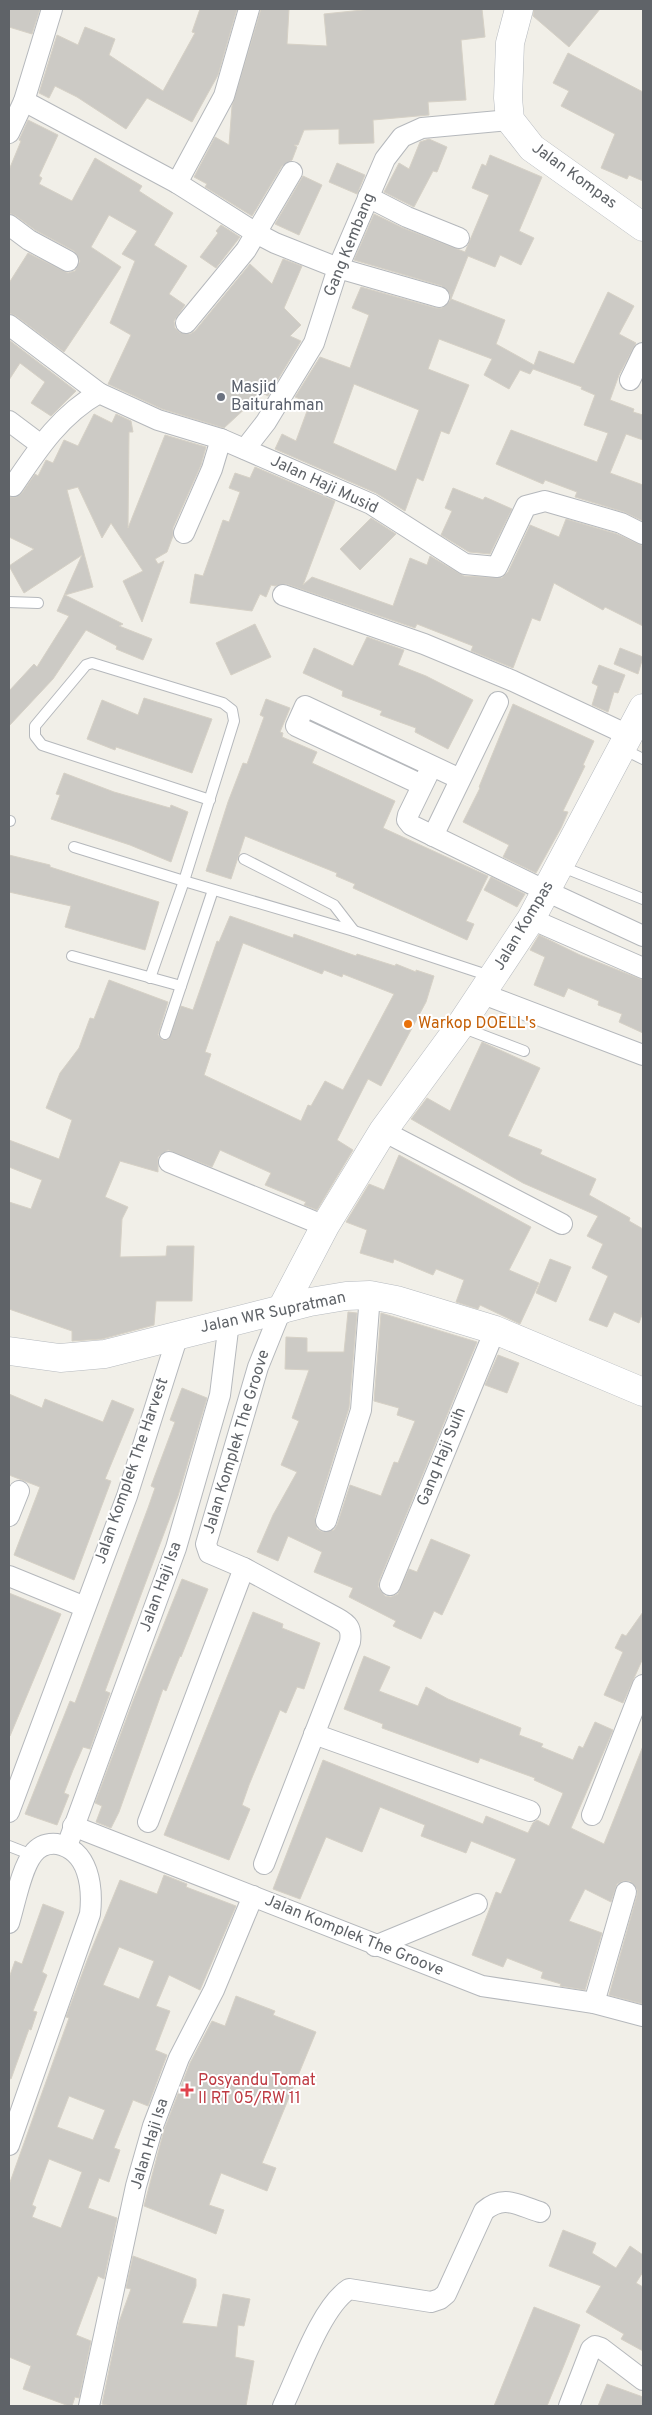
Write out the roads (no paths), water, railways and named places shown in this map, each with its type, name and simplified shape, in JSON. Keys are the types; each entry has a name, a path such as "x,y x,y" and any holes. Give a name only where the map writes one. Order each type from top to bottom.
{"main road":[{"path":"510,120 508,98 510,43 519,9"},
{"name":"Jalan Kompas","path":"510,120 532,148 643,227"},
{"name":"Jalan Kompas","path":"281,1310 325,1226 383,1131 488,986 530,919 559,865 631,748 643,708"},
{"name":"Jalan WR Supratman","path":"9,1351 60,1358 85,1357 139,1346 327,1298 370,1295 410,1304 495,1330 643,1392"}],"street":[{"path":"10,130 24,101 52,9"},
{"path":"177,183 224,96 249,9"},
{"path":"24,101 177,183 256,234 338,268 438,298"},
{"name":"Gang Kembang","path":"245,449 266,422 314,342 338,268 368,197 385,159 402,136 422,128 510,120"},
{"path":"186,323 246,250 292,172"},
{"path":"368,197 407,217 459,238"},
{"path":"9,225 29,240 68,261"},
{"name":"Jalan Haji Musid","path":"9,325 99,393 158,420 221,439 371,504 465,564 496,568 526,506 545,501 621,523 643,534"},
{"path":"630,380 643,353"},
{"path":"9,485 13,486 41,445 70,412 99,393"},
{"path":"9,421 41,445"},
{"path":"184,533 212,469 221,439"},
{"path":"283,595 424,644 513,681 631,748"},
{"path":"433,836 498,702"},
{"path":"422,785 296,726 306,706 460,779"},
{"path":"432,766 407,820 411,825 546,892 643,936"},
{"path":"530,919 643,968"},
{"path":"488,986 643,1055"},
{"path":"383,1131 562,1224"},
{"path":"169,1162 325,1226"},
{"path":"326,1521 361,1410 370,1295"},
{"name":"Jalan Komplek The Groove","path":"264,1864 350,1642 350,1627 344,1622 244,1568 208,1553 206,1544 258,1367 281,1310"},
{"name":"Jalan Haji Isa","path":"67,1846 176,1548 220,1395 229,1322"},
{"name":"Gang Haji Suih","path":"390,1585 495,1330"},
{"name":"Jalan Komplek The Harvest","path":"9,1812 126,1496 178,1335"},
{"path":"9,1516 19,1491"},
{"path":"148,1822 244,1568"},
{"path":"9,1576 85,1606"},
{"path":"592,1815 643,1685"},
{"path":"314,1734 530,1812"},
{"name":"Jalan Komplek The Groove","path":"73,1826 375,1946 482,1986 594,2003 643,2016"},
{"path":"9,1923 32,1855 43,1845 67,1846 81,1859 86,1869 92,1900 90,1914 9,2145"},
{"path":"594,2003 626,1892"},
{"name":"Jalan Haji Isa","path":"89,2406 134,2195 153,2126 179,2058 214,1990 253,1896"},
{"path":"375,1946 477,1904"},
{"path":"283,2406 329,2309 341,2294 349,2289 431,2302 440,2299 446,2294 484,2211 495,2202 503,2201 540,2212"},
{"path":"569,2406 591,2350 595,2346 643,2380"}],"lane":[{"path":"9,602 38,603"},
{"path":"150,978 210,800 234,720 232,710 223,703 92,663 86,665 35,726 35,736 42,745 210,800"},
{"path":"74,847 354,931 488,986"},
{"path":"244,858 334,905 354,931"},
{"path":"559,865 643,899"},
{"path":"166,1034 213,890"},
{"path":"72,956 181,986"},
{"path":"460,1026 524,1051"},
{"path":"9,1846 32,1855"}],"place":[{"name":"Masjid Baiturahman","path":"221,397"},
{"name":"Warkop DOELL's","path":"408,1024"},
{"name":"Posyandu Tomat II RT 05/RW 11","path":"187,2090"}]}
